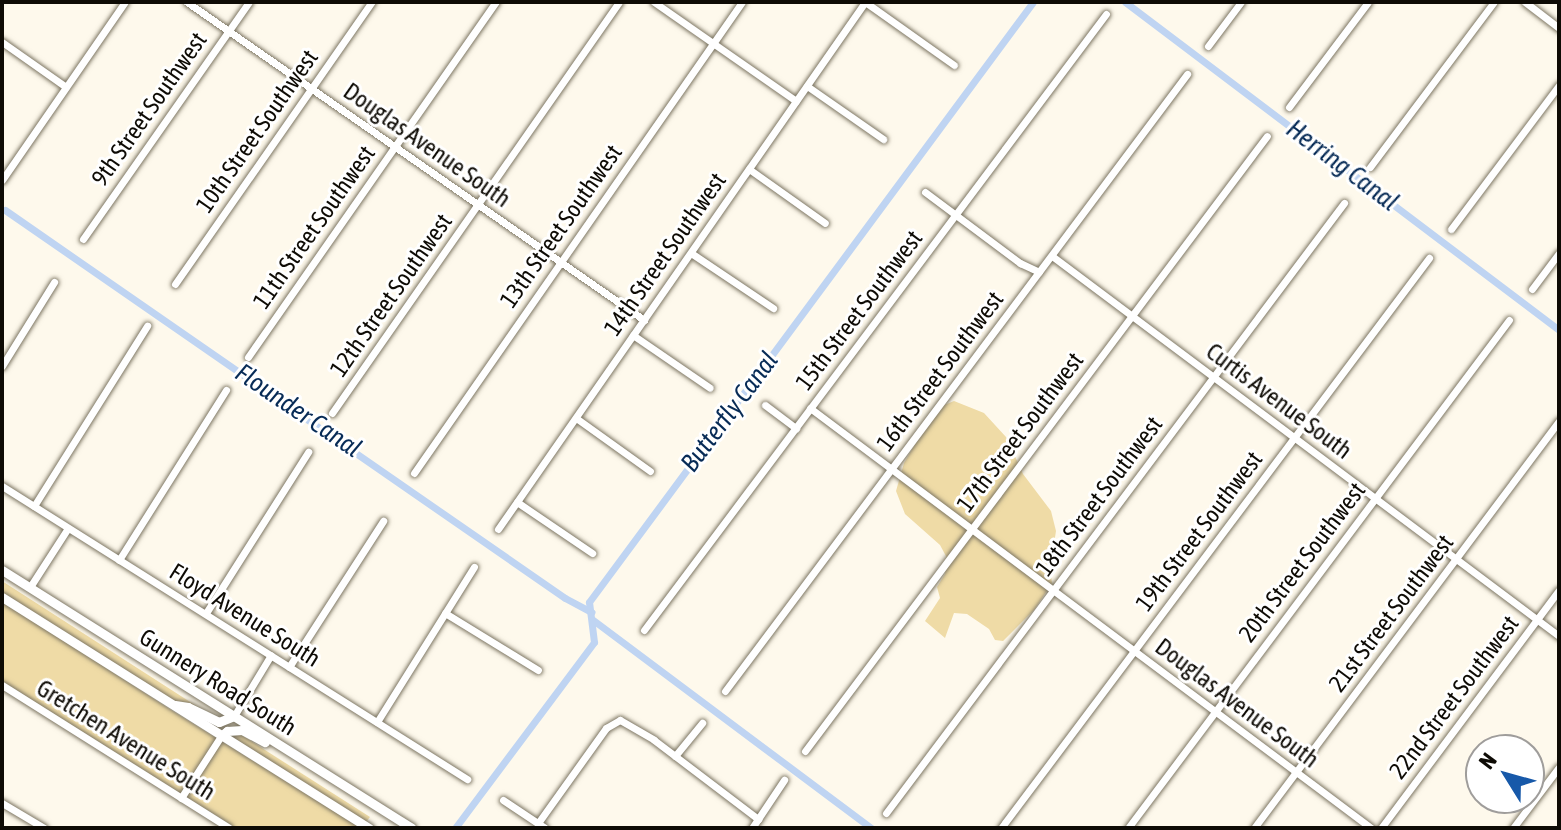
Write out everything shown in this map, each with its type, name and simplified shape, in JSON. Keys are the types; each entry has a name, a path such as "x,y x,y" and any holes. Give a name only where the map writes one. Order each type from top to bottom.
{"main road":[{"name":"Gunnery Road South","path":"2,570 412,828"},
{"name":"Gunnery Road South","path":"2,597 369,828"},
{"path":"173,705 188,707 219,722 234,716"},
{"path":"221,736 227,731 242,730 270,744 278,743"}],"street":[{"path":"2,180 125,2"},
{"name":"Douglas Avenue South","path":"187,2 644,320"},
{"name":"9th Street Southwest","path":"83,239 249,2"},
{"name":"10th Street Southwest","path":"175,284 372,2"},
{"name":"11th Street Southwest","path":"248,357 496,2"},
{"name":"12th Street Southwest","path":"332,413 619,2"},
{"path":"654,2 796,101"},
{"name":"13th Street Southwest","path":"414,473 742,2"},
{"path":"865,2 954,65"},
{"name":"14th Street Southwest","path":"498,529 865,2"},
{"path":"1208,46 1241,2"},
{"path":"1289,107 1368,2"},
{"path":"1370,167 1494,2"},
{"path":"1525,2 1559,28"},
{"name":"15th Street Southwest","path":"644,630 1106,14"},
{"path":"2,42 66,87"},
{"name":"16th Street Southwest","path":"725,691 1187,74"},
{"path":"1451,229 1559,85"},
{"path":"807,86 883,139"},
{"name":"17th Street Southwest","path":"805,751 1267,136"},
{"path":"749,169 825,223"},
{"path":"925,192 1020,263 1039,272"},
{"name":"18th Street Southwest","path":"886,813 1344,203"},
{"path":"691,253 773,308"},
{"path":"1532,289 1559,253"},
{"name":"Curtis Avenue South","path":"1052,256 1559,636"},
{"name":"19th Street Southwest","path":"1001,828 1429,258"},
{"path":"2,366 54,282"},
{"name":"20th Street Southwest","path":"1128,828 1509,320"},
{"path":"34,506 147,326"},
{"path":"633,335 710,388"},
{"path":"119,560 226,390"},
{"path":"765,405 796,428"},
{"name":"Douglas Avenue South","path":"810,408 1371,828"},
{"path":"576,418 650,471"},
{"name":"21st Street Southwest","path":"1254,828 1559,421"},
{"path":"206,613 308,452"},
{"name":"Floyd Avenue South","path":"2,486 467,779"},
{"path":"517,502 592,553"},
{"path":"289,667 383,521"},
{"path":"30,587 68,528"},
{"path":"377,722 474,567"},
{"name":"22nd Street Southwest","path":"1381,828 1559,590"},
{"path":"445,613 538,670"},
{"path":"234,716 271,655"},
{"name":"Gretchen Avenue South","path":"2,685 229,828"},
{"path":"503,800 541,825 606,728 620,720 675,756 758,819"},
{"path":"675,756 702,723"},
{"path":"181,798 221,736"},
{"path":"1513,828 1559,767"},
{"path":"752,828 784,780"},
{"path":"2,803 44,828"}],"shaded area":[{"path":"954,401 984,413 1006,437 1023,474 1051,511 1056,531 1050,569 1052,583 1034,610 1003,641 995,640 989,629 967,614 954,613 945,638 925,621 940,598 937,587 945,574 947,558 940,545 905,514 896,491 904,463 917,441 942,406"},
{"path":"2,581 212,716 189,703 174,702 2,593"},
{"path":"2,601 361,828 236,828 2,681"},
{"path":"240,734 370,817 366,822 229,735"}],"waterway":[{"name":"Butterfly Canal","path":"455,828 594,642 589,602 1033,2"},
{"name":"Herring Canal","path":"1125,2 1559,330"},
{"name":"Flounder Canal","path":"5,210 565,598 591,612"},
{"name":"Flounder Canal","path":"593,620 871,828"}]}
